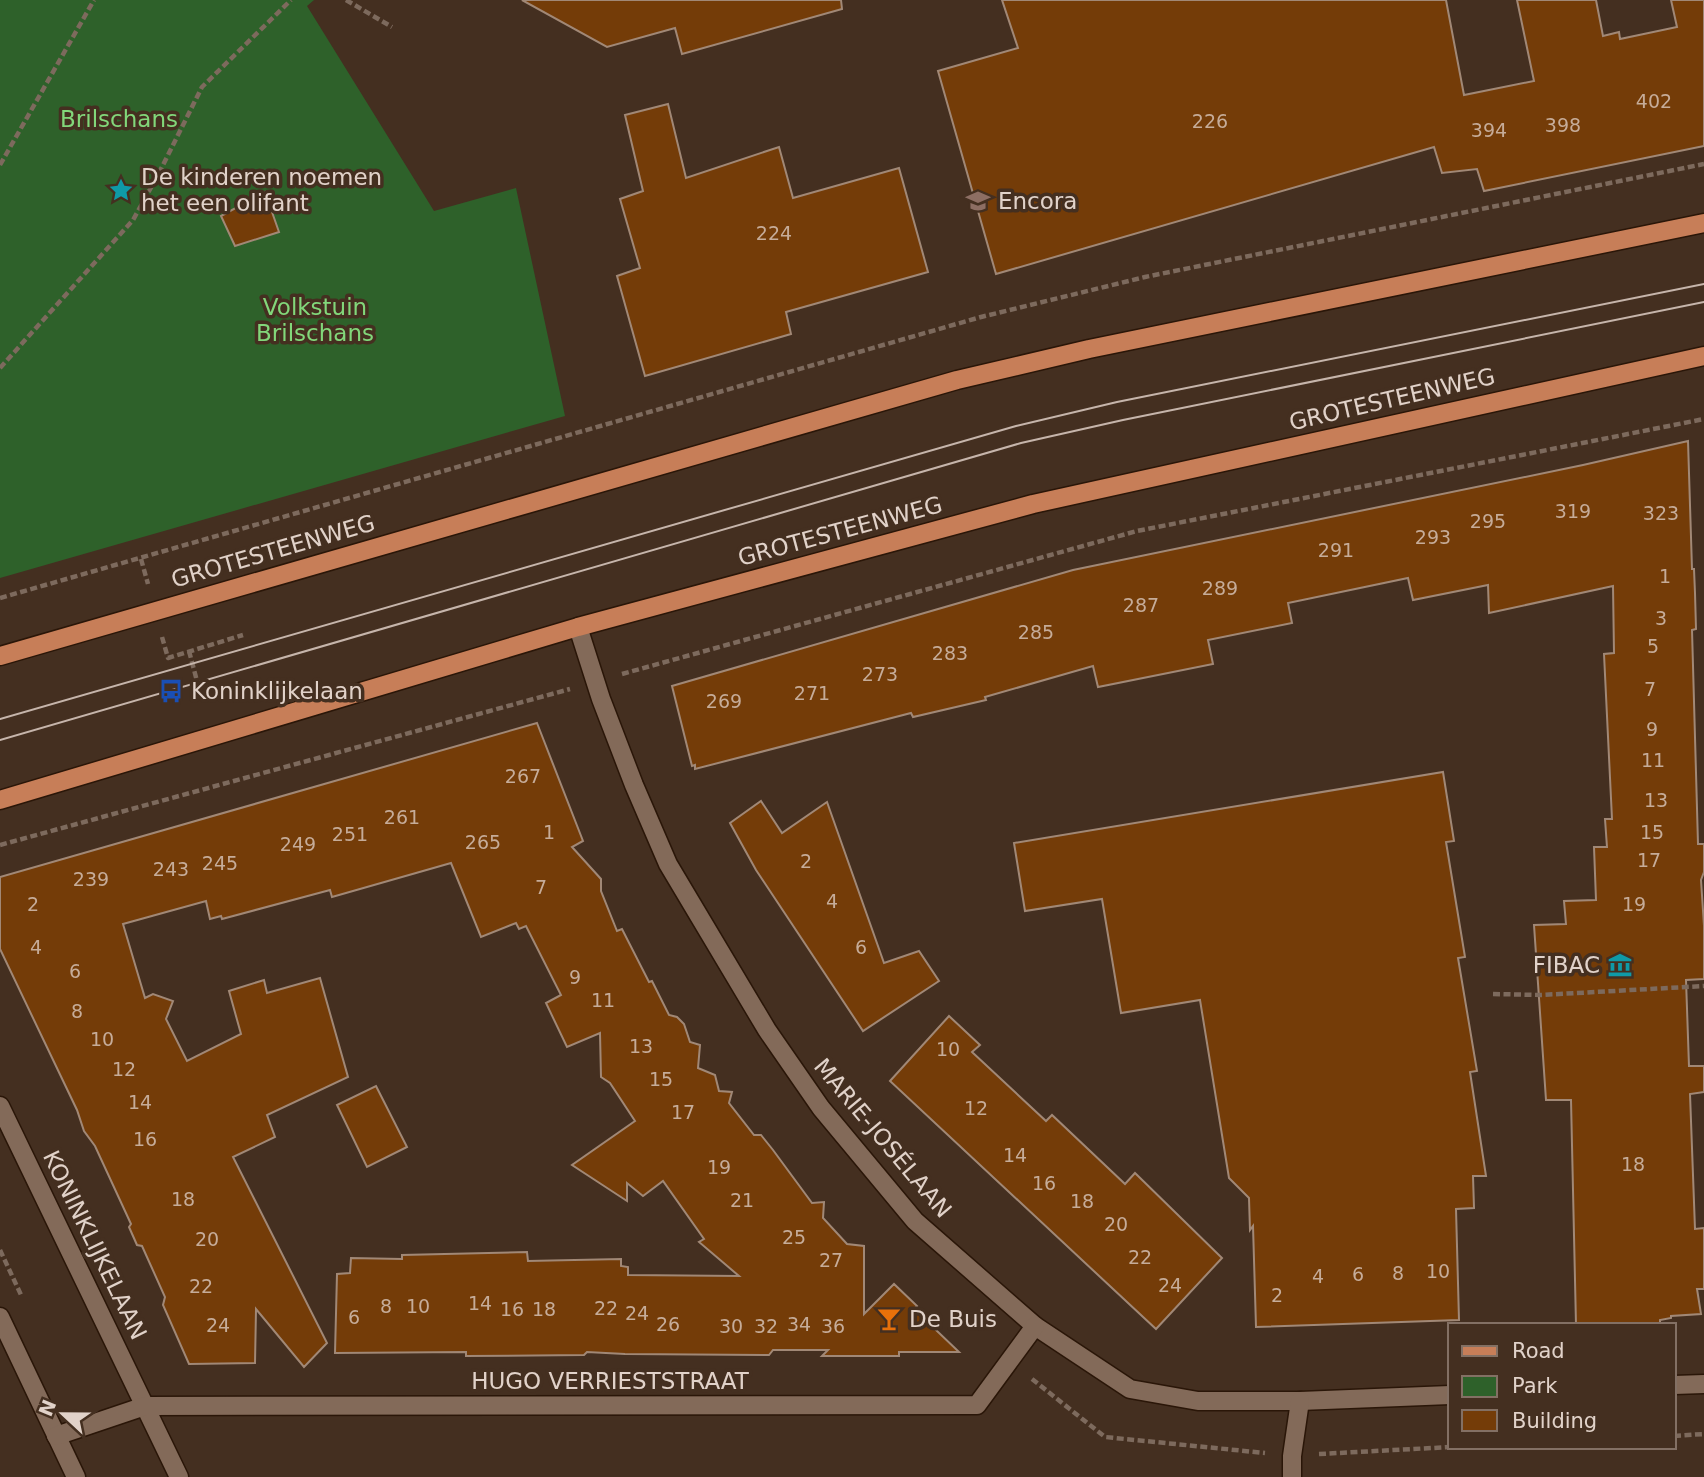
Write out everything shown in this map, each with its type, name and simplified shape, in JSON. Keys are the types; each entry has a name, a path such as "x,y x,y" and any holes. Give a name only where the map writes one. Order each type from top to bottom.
{"main road":[{"name":"GROTESTEENWEG","path":"0,656 957,380 1089,349 1704,223"},
{"name":"GROTESTEENWEG","path":"0,800 578,627 1033,504 1704,356"}],"street":[{"name":"MARIE-JOSÉLAAN","path":"578,627 595,682 634,785 668,864 767,1030 821,1108 915,1221 1035,1326 1130,1389 1198,1401 1300,1401 1448,1395"},
{"name":"KONINKLIJKELAAN","path":"0,1106 179,1477"},
{"path":"0,1317 76,1477"},
{"name":"HUGO VERRIESTSTRAAT","path":"145,1406 977,1405 1035,1326"},
{"path":"1676,1385 1704,1384"},
{"path":"1292,1477 1292,1456 1300,1401"},
{"path":"56,1436 145,1406"}],"path":[{"path":"0,165 94,0"},
{"path":"0,368 133,220 202,87 291,0"},
{"path":"346,0 392,27"},
{"path":"0,598 981,317 1145,277 1704,164"},
{"path":"0,845 1137,531 1704,419"},
{"path":"161,634 167,658 243,635"},
{"path":"189,651 201,696 192,699"},
{"path":"1493,993 1541,995 1704,986"},
{"path":"1010,1361 1105,1437 1292,1456 1448,1447"},
{"path":"1676,1436 1704,1434"}],"green space":[{"name":"Volkstuin Brilschans","path":"0,0 314,0 307,6 434,211 516,188 565,416 0,578"}],"building":[{"path":"522,0 841,0 842,9 682,54 675,28 607,47"},
{"path":"1002,0 1446,0 1464,95 1534,81 1517,0 1596,0 1603,36 1619,32 1620,39 1677,27 1671,0 1704,0 1704,146 1484,191 1477,169 1442,173 1434,147 996,274 938,71 1018,48"},
{"path":"668,104 686,178 779,147 793,198 899,168 928,272 786,312 791,334 645,376 617,276 640,268 620,199 643,191 625,115"},
{"path":"265,192 279,232 235,246 221,216"},
{"path":"1688,441 1696,629 1692,630 1698,844 1704,844 1704,872 1701,880 1704,979 1686,980 1689,1066 1704,1066 1704,1092 1690,1094 1695,1229 1704,1228 1704,1289 1697,1289 1701,1314 1671,1316 1660,1320 1660,1323 1576,1323 1571,1100 1546,1100 1534,925 1566,924 1564,901 1596,900 1594,847 1607,847 1605,819 1612,819 1604,654 1614,653 1613,586 1489,613 1488,585 1413,600 1408,578 1288,603 1292,623 1208,640 1213,664 1098,687 1093,666 985,697 986,700 913,717 911,713 695,769 695,765 692,766 672,686 1073,570"},
{"path":"537,723 583,841 572,847 601,879 601,891 617,931 622,929 669,1015 677,1017 684,1024 690,1042 700,1045 698,1068 715,1075 719,1091 732,1092 729,1103 754,1135 761,1135 812,1203 824,1202 823,1218 847,1244 864,1246 864,1314 894,1284 917,1306 914,1309 959,1352 899,1352 899,1356 822,1356 828,1350 773,1350 769,1355 587,1352 584,1355 466,1356 466,1352 335,1353 337,1274 350,1273 351,1258 402,1259 402,1255 527,1252 528,1261 621,1259 621,1266 628,1267 628,1275 739,1276 699,1242 704,1239 663,1181 643,1196 627,1183 627,1201 572,1165 635,1121 610,1083 601,1077 600,1033 567,1047 546,1003 561,995 526,926 519,929 516,923 481,937 451,863 332,897 330,890 222,919 221,916 210,919 206,901 123,924 145,998 153,994 173,1001 166,1019 187,1061 241,1034 229,991 264,980 267,993 320,978 348,1077 267,1115 275,1137 233,1157 327,1343 304,1367 256,1309 255,1363 189,1364 163,1305 165,1297 142,1246 137,1245 129,1227 131,1224 95,1146 84,1131 77,1110 0,949 0,877"},
{"path":"1443,772 1454,841 1446,842 1465,957 1458,958 1477,1071 1470,1072 1486,1176 1473,1176 1474,1208 1456,1209 1459,1320 1256,1327 1253,1226 1250,1230 1249,1198 1229,1178 1200,1000 1121,1013 1102,899 1025,911 1014,843"},
{"path":"761,801 782,833 827,802 884,963 919,951 939,981 863,1031 756,870 730,823"},
{"path":"949,1016 980,1045 972,1052 1046,1121 1052,1115 1125,1184 1135,1173 1222,1258 1156,1329 890,1081"},
{"path":"376,1086 407,1147 367,1167 337,1105"}],"tram line":[{"path":"0,719 1016,426 1117,402 1704,284"},
{"path":"0,740 1021,443 1704,302"}],"place":[{"name":"De kinderen noemen het een olifant","path":"121,190"},
{"name":"Encora","path":"978,201"},
{"name":"Koninklijkelaan","path":"171,691"},
{"name":"FIBAC","path":"1620,965"},
{"name":"De Buis","path":"889,1319"}],"park label":[{"name":"Brilschans","path":"119,119"}]}
